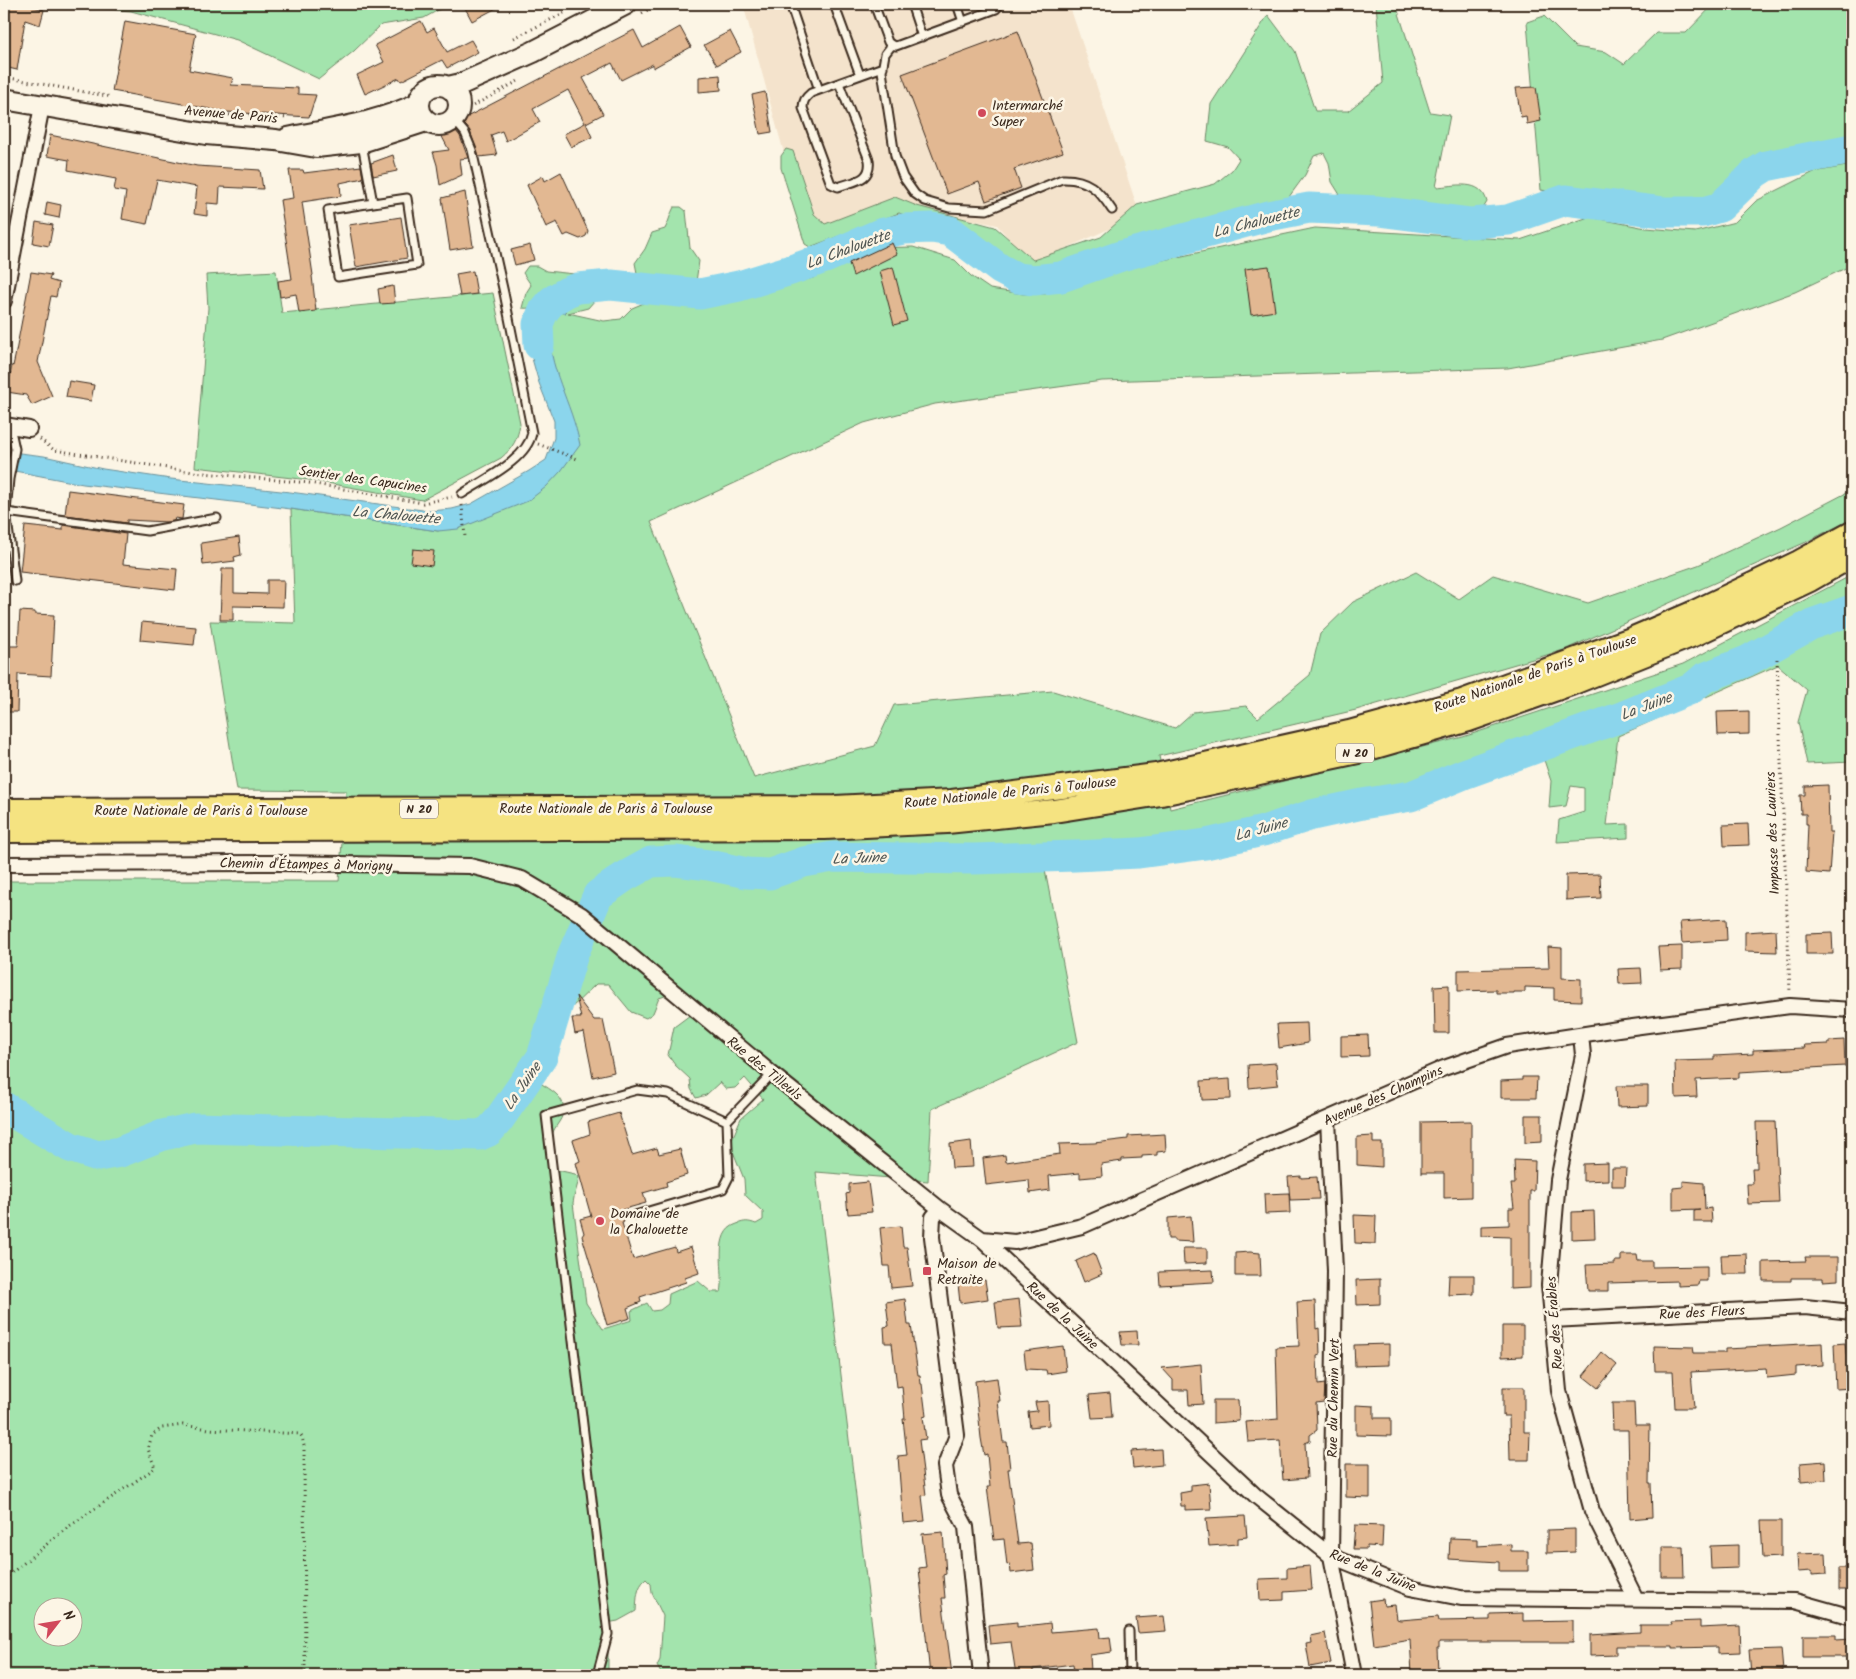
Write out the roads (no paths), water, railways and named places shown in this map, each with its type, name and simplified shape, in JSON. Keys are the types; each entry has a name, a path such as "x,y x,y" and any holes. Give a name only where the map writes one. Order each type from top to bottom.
{"main road":[{"path":"533,52 457,112 444,125 438,126 423,112 421,96 429,88 439,85 448,87 462,84 533,52 626,4"},
{"path":"448,87 456,94 457,112"},
{"name":"Avenue de Paris","path":"4,99 206,134 276,140 316,147 361,142 423,112"},
{"name":"Avenue de Paris","path":"276,140 369,122 404,110 423,112"},
{"path":"361,142 369,122"},
{"name":"Route Nationale de Paris à Toulouse","path":"4,810 835,807 952,801 1156,775 1349,732 1462,701 1632,639 1692,613 1799,562 1852,533"},
{"name":"Route Nationale de Paris à Toulouse","path":"4,831 824,828 947,822 1054,811 1160,794 1358,752 1469,720 1571,684 1696,634 1810,580 1852,556"}],"street":[{"path":"4,301 42,106"},
{"path":"7,425 29,429"},
{"name":"Chemin d'Étampes à Morigny","path":"4,864 277,863 470,866 522,880 579,913 593,925"},
{"name":"Rue des Tilleuls","path":"593,925 772,1074 940,1209"},
{"name":"Avenue des Champins","path":"982,1239 1015,1242 1082,1226 1444,1068 1508,1046 1790,1006 1852,1010"},
{"name":"Rue des Érables","path":"1581,1036 1583,1055 1558,1180 1549,1285 1559,1392 1592,1511 1636,1599"},
{"name":"Rue du Chemin Vert","path":"1328,1119 1335,1272 1330,1556 1354,1675"},
{"path":"981,1675 966,1527 949,1495 945,1466 957,1435 932,1237 933,1217 940,1209 982,1239"},
{"name":"Rue de la Juine","path":"982,1239 1256,1496 1330,1556 1410,1588 1461,1598 1795,1601 1852,1617"},
{"name":"Rue des Fleurs","path":"1552,1320 1805,1307 1852,1312"}],"lane":[{"path":"790,4 819,90"},
{"path":"834,4 860,75"},
{"path":"874,4 888,42 892,45"},
{"path":"912,4 922,37"},
{"path":"957,4 963,22"},
{"path":"1000,4 996,9 963,22 903,44 892,45 884,54 883,67 895,156 903,177 915,194 926,201 949,208 987,210 1062,179 1076,178 1090,184 1103,196 1112,210"},
{"path":"839,83 870,160 870,168 866,176 838,187 831,184 803,108 806,97 811,93 883,67"},
{"path":"457,112 472,150 504,293 532,433 530,442 515,460 462,494"},
{"path":"361,142 373,203"},
{"path":"407,198 417,265 338,277 328,210 373,203 407,198"},
{"path":"7,425 15,449 9,479 6,512 15,582"},
{"path":"6,512 147,531 217,518"},
{"path":"635,1215 723,1189 730,1177 728,1120 772,1074"},
{"path":"597,1675 608,1634 546,1115 637,1090 668,1094 728,1120"},
{"path":"1130,1631 1130,1675"}],"water":[{"path":"539,306 559,307 566,313 558,313 549,323 549,339 556,370 572,414 580,445 561,471 546,487 528,501 458,529 438,531 291,509 83,484 4,469 4,451 44,456 103,469 171,479 290,492 430,511 452,509 471,504 546,460 554,438 554,421 539,383 529,348 529,309"}],"waterway":[{"name":"La Chalouette","path":"539,345 538,324 543,312 552,301 578,288 611,285 700,294 739,286 791,270 825,258 880,234 903,229 932,228 950,231 1000,269 1017,278 1034,280 1061,277 1121,256 1268,216 1309,208 1378,211 1471,223 1508,220 1565,200 1663,212 1703,212 1720,207 1755,173 1766,166 1852,149"},
{"name":"La Juine","path":"4,1107 70,1147 98,1156 120,1152 163,1135 195,1128 480,1135 489,1131 498,1121 542,1057 573,954 598,895 624,877 651,862 675,861 709,865 747,873 770,874 804,862 833,857 973,859 1075,856 1139,853 1206,844 1263,831 1312,815 1411,796 1464,774 1624,716 1691,689 1704,678 1747,661 1812,624 1852,610"}],"place":[{"name":"Intermarché Super","path":"982,113"},
{"name":"Domaine de la Chalouette","path":"600,1221"},
{"name":"Maison de Retraite","path":"927,1271"}]}
